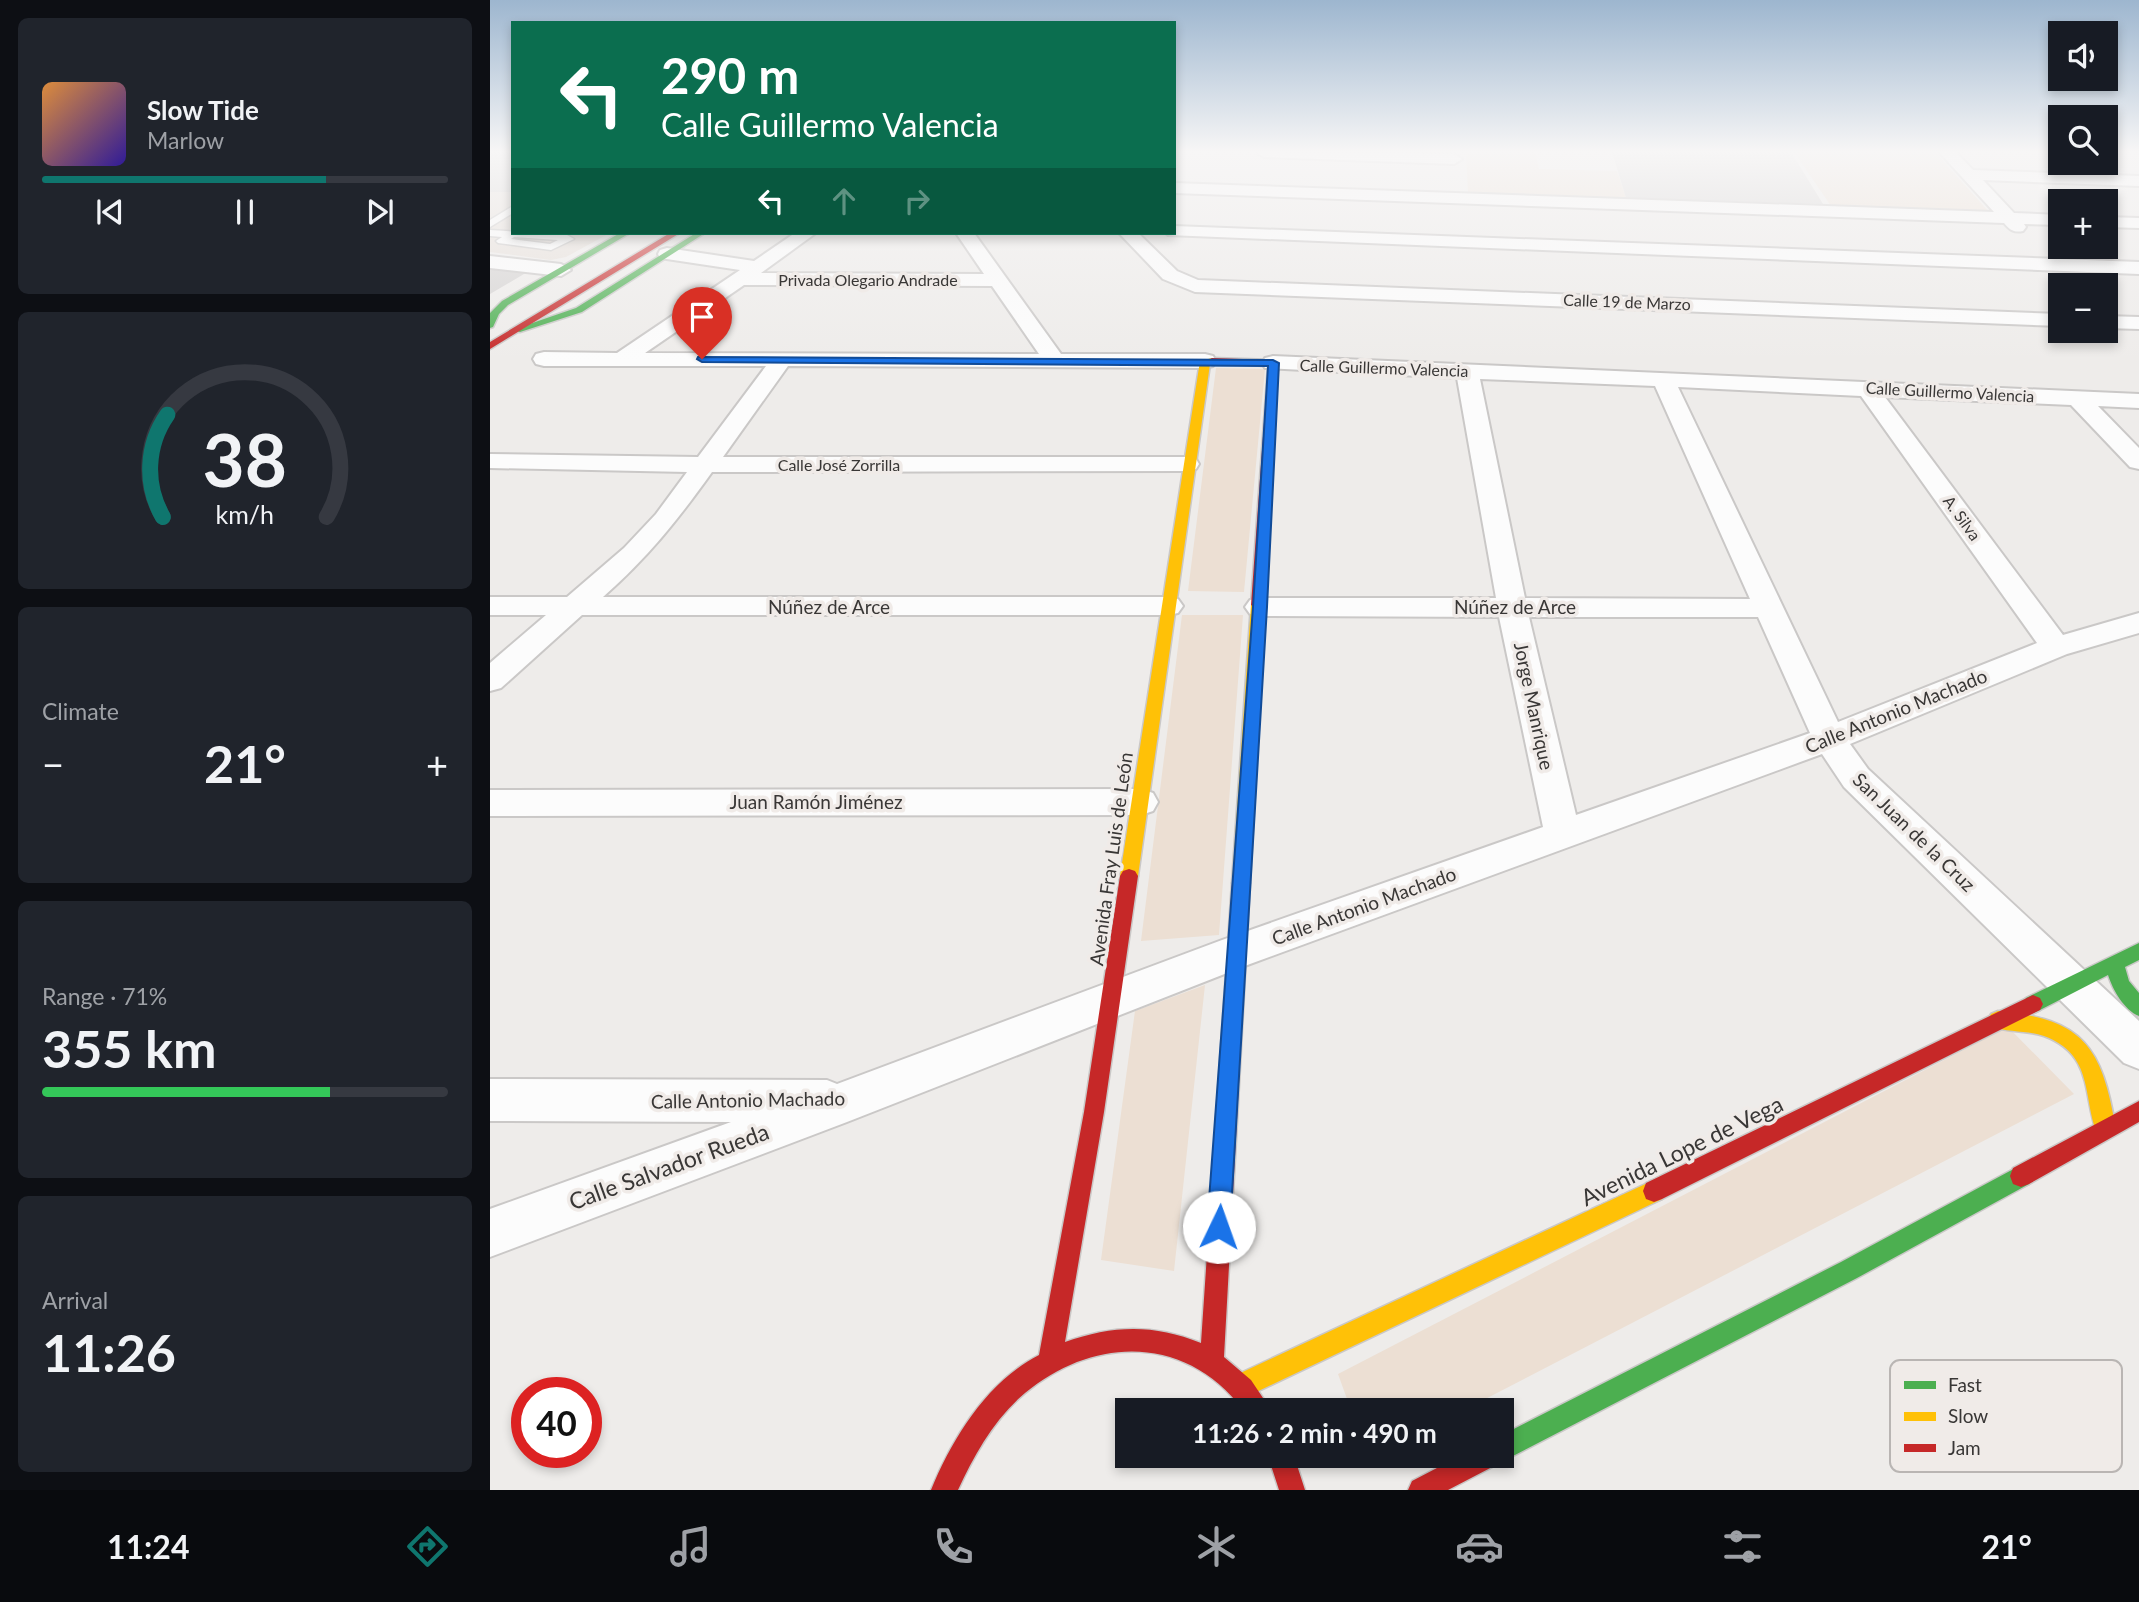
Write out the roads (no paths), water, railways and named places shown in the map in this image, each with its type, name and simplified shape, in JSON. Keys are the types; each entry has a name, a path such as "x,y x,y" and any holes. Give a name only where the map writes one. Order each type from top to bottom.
{"main road":[{"path":"490,326 623,235"},
{"path":"558,279 645,235"},
{"path":"490,346 673,235"},
{"path":"517,330 579,310 698,235"},
{"name":"Calle Guillermo Valencia","path":"1205,361 1273,363"},
{"name":"Avenida Fray Luis de León","path":"1050,1361 1076,1232 1205,361"},
{"path":"1212,1362 1273,363"},
{"name":"Avenida Lope de Vega","path":"1241,1386 1664,1186 2139,951"},
{"path":"2114,963 2121,985 2139,1007"},
{"path":"1998,1020 2025,1019 2042,1024 2076,1045 2097,1077 2103,1096 2105,1129"},
{"path":"1514,1442 1849,1270 2139,1111"},
{"path":"944,1490 961,1452 1002,1399 1050,1361 1105,1340 1161,1341 1212,1362 1241,1386 1250,1398"},
{"path":"1285,1468 1292,1490"},
{"path":"1421,1490 1464,1468"}],"street":[{"path":"1455,295 1456,222"},
{"path":"2012,222 2059,273"},
{"path":"2118,222 2139,223"},
{"path":"1176,231 2139,268"},
{"path":"622,359 804,235"},
{"path":"966,235 1055,360"},
{"name":"Calle 19 de Marzo","path":"1130,235 1170,275 1195,286 2048,320"},
{"path":"667,254 757,267"},
{"path":"490,262 558,279"},
{"name":"Privada Olegario Andrade","path":"739,279 997,280"},
{"path":"2118,322 2139,323"},
{"name":"Calle Guillermo Valencia","path":"544,359 1205,361"},
{"path":"490,680 634,554 665,520 782,359"},
{"name":"Calle Guillermo Valencia","path":"1273,363 2139,401"},
{"name":"Jorge Manrique","path":"1467,371 1512,607 1563,835"},
{"name":"San Juan de la Cruz","path":"1664,380 1829,739 1856,778 2139,1049"},
{"name":"A. Silva","path":"1868,388 2056,647"},
{"path":"2077,398 2139,462"},
{"name":"Calle José Zorrilla","path":"490,461 706,465 1188,464"},
{"name":"Núñez de Arce","path":"490,606 1168,606"},
{"name":"Núñez de Arce","path":"1260,607 1769,608"},
{"name":"Calle Antonio Machado","path":"490,1100 847,1101 1236,952 1829,739 2056,647 2139,623"},
{"name":"Juan Ramón Jiménez","path":"490,803 1141,802"},
{"name":"Calle Salvador Rueda","path":"490,1233 847,1101"}],"lane":[{"path":"490,233 511,234"},
{"path":"512,235 501,242 552,247 569,240 567,238 574,235"}]}
